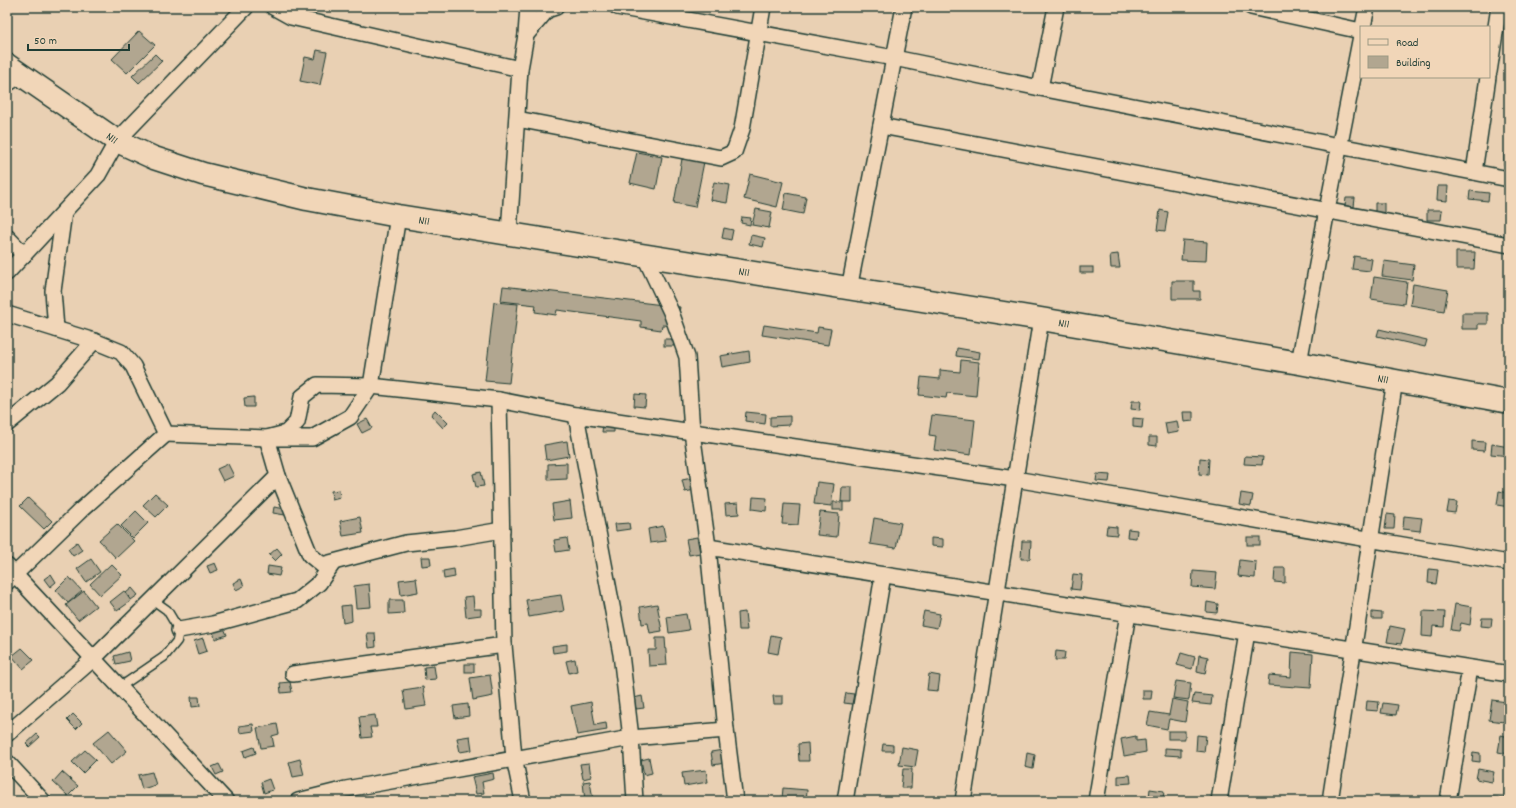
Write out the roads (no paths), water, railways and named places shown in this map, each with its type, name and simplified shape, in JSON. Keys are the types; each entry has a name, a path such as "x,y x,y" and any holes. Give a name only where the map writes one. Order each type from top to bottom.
{"main road":[{"name":"N11","path":"12,75 117,141 154,158 203,174 307,199 398,216 1041,319 1395,380 1509,402"}],"street":[{"path":"7,273 98,175 117,141 246,7"},
{"path":"273,7 291,17 520,69"},
{"path":"509,234 520,69 526,35 528,7"},
{"path":"526,35 547,10 556,7"},
{"path":"517,119 721,158 734,152 742,129 760,33 763,7"},
{"path":"849,289 904,7"},
{"path":"1040,88 1056,7"},
{"path":"1253,7 1360,31"},
{"path":"1363,26 1367,7"},
{"path":"1490,66 1499,7"},
{"path":"626,8 894,58 1040,88 1509,179"},
{"path":"1299,363 1360,41"},
{"path":"1474,172 1488,78"},
{"path":"881,126 1509,245"},
{"path":"56,329 53,291 64,212"},
{"path":"226,801 120,686 10,574 166,434 267,438 312,438 350,417 371,386 398,216"},
{"path":"7,237 24,255"},
{"path":"644,255 671,312 687,357 692,432 708,547 726,730 735,801"},
{"path":"7,314 94,341 121,352 132,366 166,434"},
{"path":"963,801 1041,319"},
{"path":"7,424 57,383 94,341"},
{"path":"1330,801 1395,380"},
{"path":"267,438 286,432 297,422 302,397 317,385 371,386 500,400 576,415 1015,479 1509,563"},
{"path":"500,400 504,645 514,758 523,801"},
{"path":"576,415 621,654 631,738 635,801"},
{"path":"267,438 278,476 310,555 322,566 406,543 455,538 502,530"},
{"path":"7,734 93,659 278,476"},
{"path":"708,547 1509,674"},
{"path":"179,630 213,624 297,601 319,583 333,563"},
{"path":"845,801 883,575"},
{"path":"1096,801 1128,614"},
{"path":"1219,801 1247,632"},
{"path":"293,674 504,645"},
{"path":"1448,801 1470,668"},
{"path":"298,801 346,789 631,738 726,730"},
{"path":"7,762 43,801"}],"lane":[{"path":"120,686 164,657 177,641 179,630 167,610 152,600"}]}
